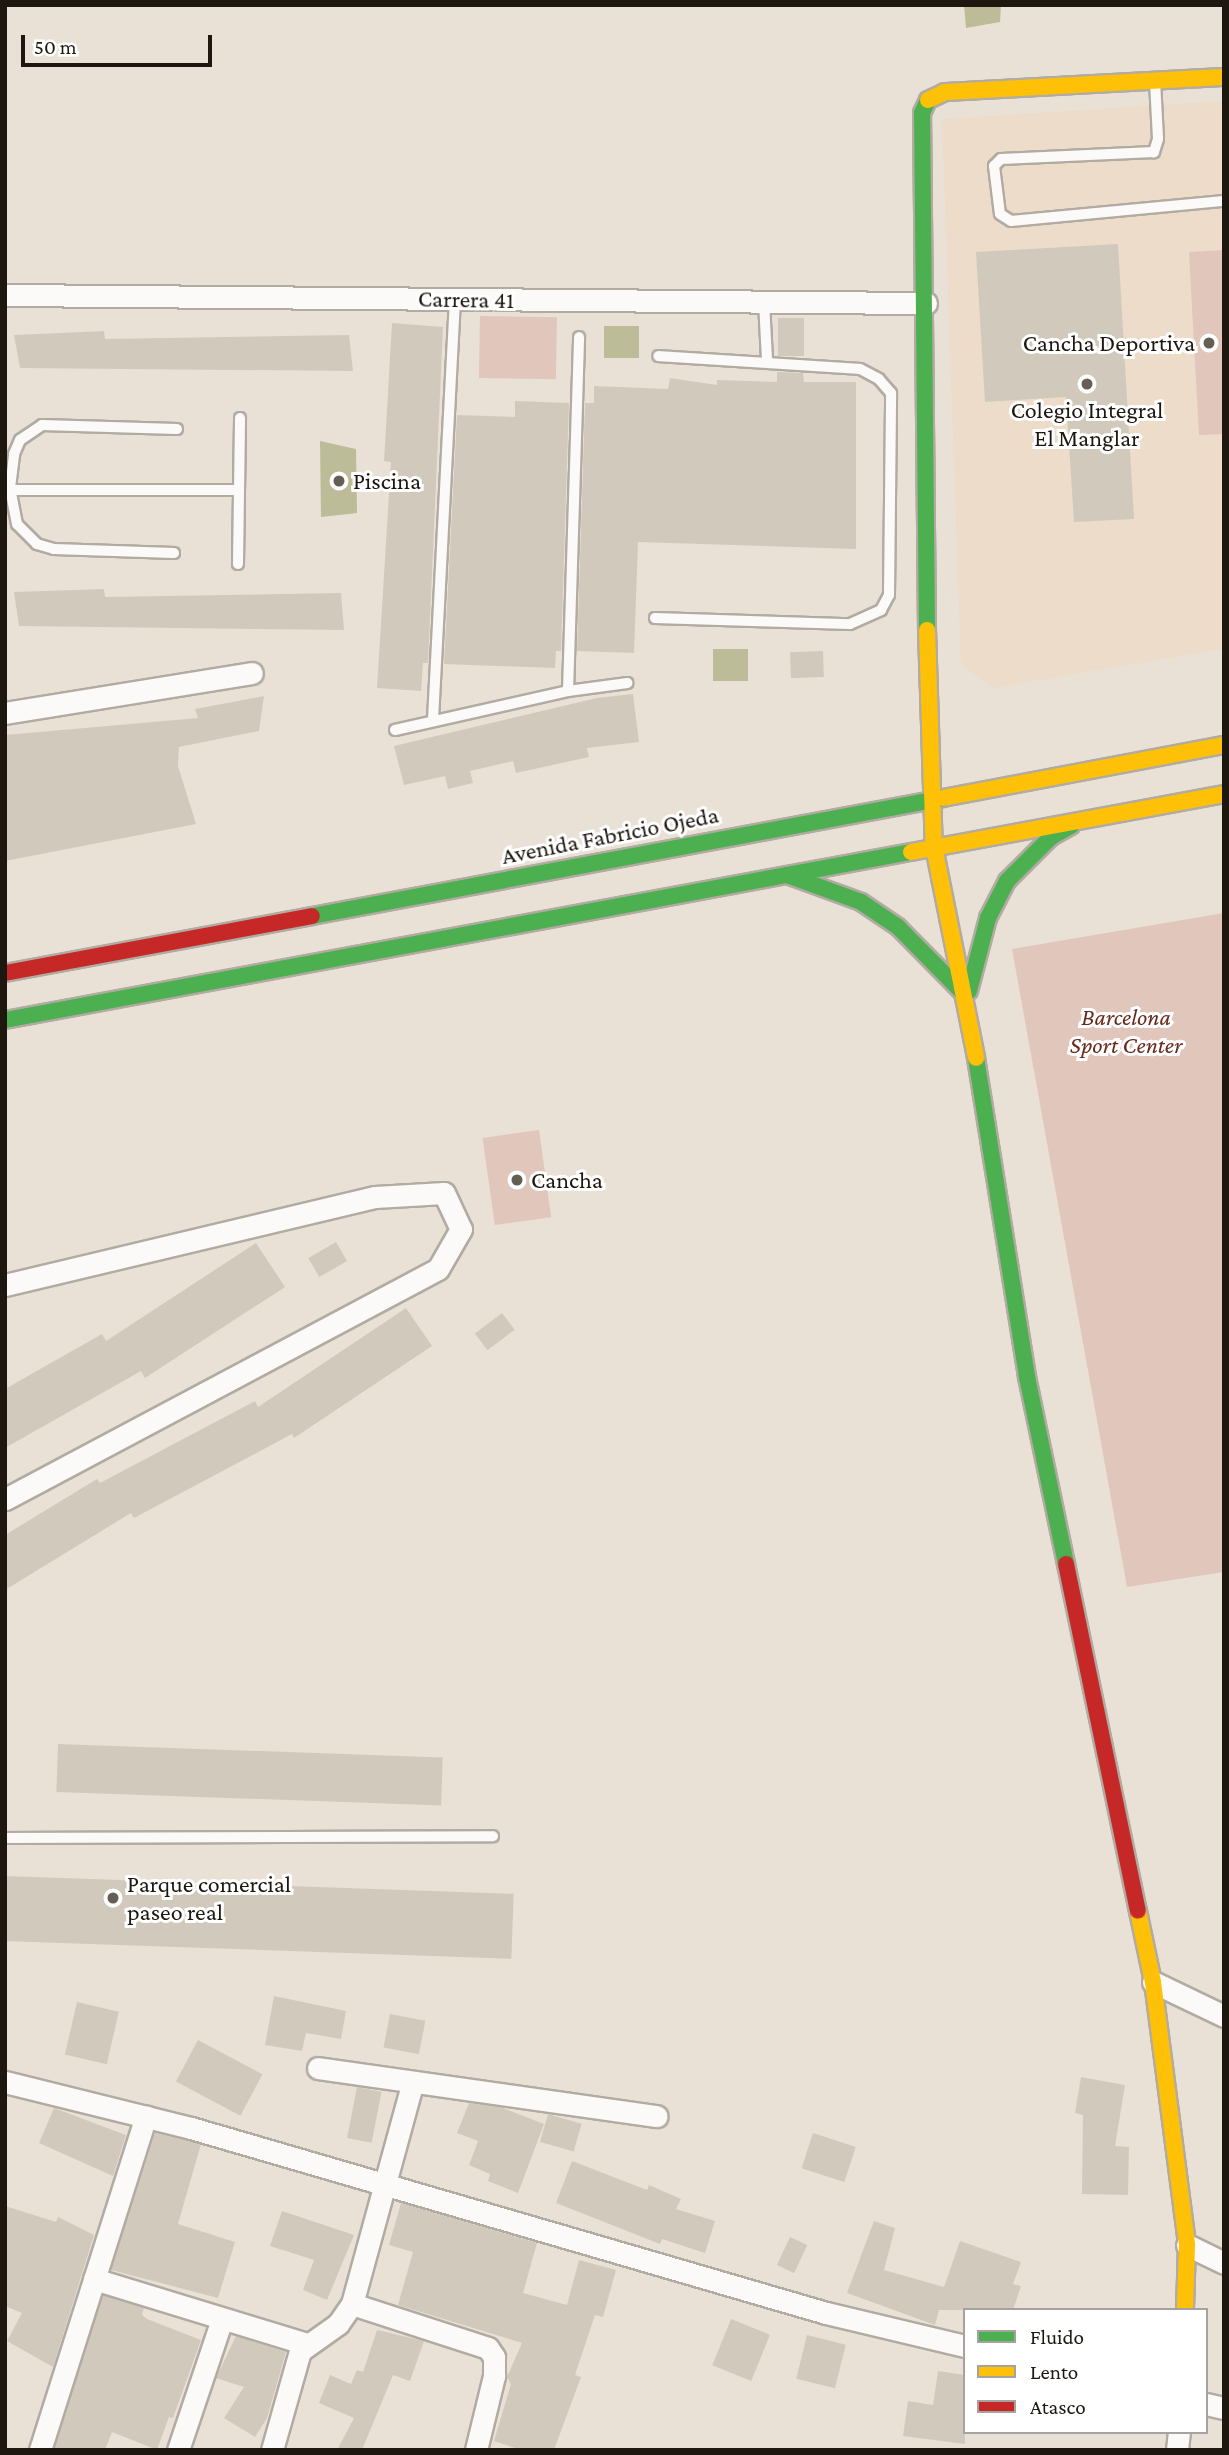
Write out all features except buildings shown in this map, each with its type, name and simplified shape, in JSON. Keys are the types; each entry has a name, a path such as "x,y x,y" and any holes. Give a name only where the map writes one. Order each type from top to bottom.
{"street":[{"path":"1185,2308 1186,2245 1153,1982 1027,1377 967,999 934,847 929,798 922,113 930,97 945,92 1224,77"},
{"name":"Carrera 41","path":"5,295 926,303"},
{"path":"5,713 252,673"},
{"name":"Avenida Fabricio Ojeda","path":"5,973 929,798 1224,745"},
{"path":"5,1020 1224,794"},
{"path":"967,999 988,918 1007,881 1051,836 1084,819"},
{"path":"784,874 861,902 898,927 938,963 967,999"},
{"path":"5,1285 375,1197 444,1193 461,1229 438,1269 5,1499"},
{"path":"1153,1982 1224,2016"},
{"path":"318,2068 412,2084 657,2116"},
{"path":"5,2082 146,2116 826,2313 963,2346"},
{"path":"272,2450 292,2369 306,2344 338,2325 352,2304 412,2084"},
{"path":"40,2450 146,2116"},
{"path":"1186,2245 1224,2263"},
{"path":"94,2279 306,2344"},
{"path":"352,2304 488,2348 494,2357 494,2376 475,2450"},
{"path":"178,2450 222,2319"}],"lane":[{"path":"1155,79 1158,139 1154,152 1001,159 994,166 1000,214 1011,221 1224,201"},
{"path":"433,719 455,298"},
{"path":"764,302 767,360"},
{"path":"568,691 579,337"},
{"path":"654,618 850,624 881,610 889,595 891,393 879,379 860,369 767,360 658,356"},
{"path":"238,564 240,418"},
{"path":"174,553 54,549 37,544 17,524 7,489 20,440 42,425 177,429"},
{"path":"7,489 238,490"},
{"path":"394,730 433,719 568,691 627,683"},
{"path":"5,1838 493,1836"}],"shaded area":[{"path":"964,5 1001,5 1000,22 966,28"},
{"name":"Colegio Integral El Manglar","path":"1224,101 1224,649 993,688 961,664 942,119"},
{"path":"604,326 639,326 639,358 604,358"},
{"name":"Piscina","path":"320,441 356,449 357,513 321,517"},
{"path":"713,649 748,649 748,681 713,681"}],"green space":[{"name":"Cancha Deportiva","path":"1224,250 1224,434 1199,435 1189,252"},
{"path":"480,316 557,317 556,379 479,378"},
{"name":"Barcelona Sport Center","path":"1224,913 1224,1572 1127,1587 1012,949"},
{"name":"Cancha","path":"539,1130 551,1217 495,1225 483,1138"}],"traffic: fast":[{"path":"927,630 922,113 928,100"},
{"path":"312,916 943,798"},
{"path":"969,991 988,918 1007,881 1051,837 1071,826"},
{"path":"5,1020 911,852"},
{"path":"787,875 861,902 898,927 963,993"},
{"path":"976,1058 1027,1377 1066,1564"}],"traffic: slow":[{"path":"928,100 945,92 1224,77"},
{"path":"927,630 934,847 976,1058"},
{"path":"943,798 1224,745"},
{"path":"911,852 1224,794"},
{"path":"1138,1911 1153,1982 1187,2245 1185,2308"}],"traffic: jam":[{"path":"5,973 312,916"},
{"path":"1066,1564 1138,1911"}],"place":[{"name":"Cancha Deportiva","path":"1209,343"},
{"name":"Colegio Integral El Manglar","path":"1087,384"},
{"name":"Piscina","path":"339,481"},
{"name":"Cancha","path":"517,1180"},
{"name":"Parque comercial paseo real","path":"113,1898"}]}
